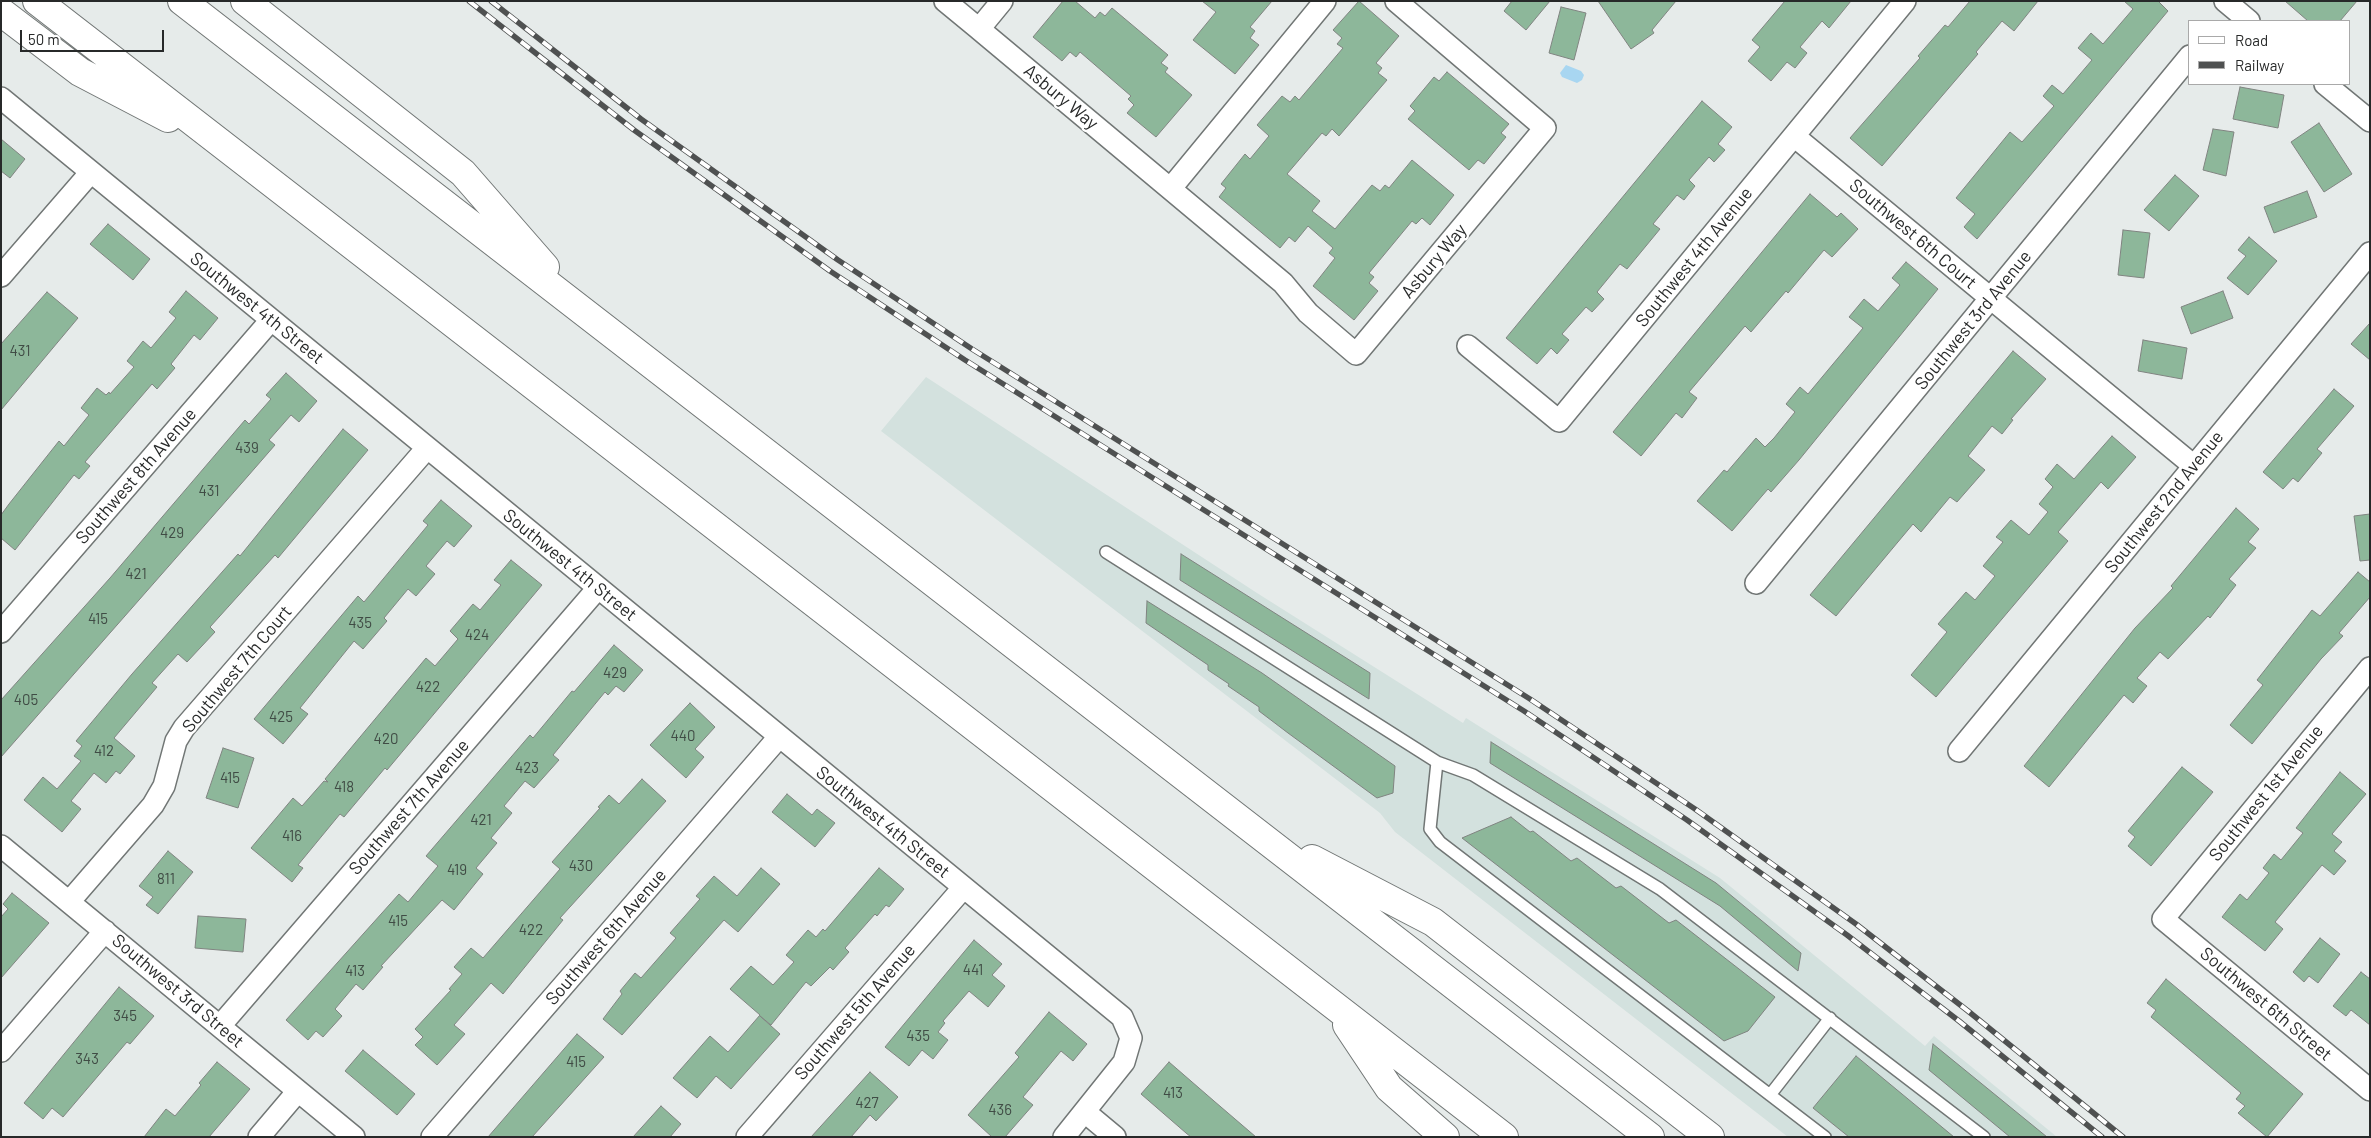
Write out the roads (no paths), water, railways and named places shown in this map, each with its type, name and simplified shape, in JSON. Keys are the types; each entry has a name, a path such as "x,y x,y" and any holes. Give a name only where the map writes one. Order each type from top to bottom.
{"highway":[{"path":"37,1 1504,1137"},
{"path":"182,1 1650,1137"},
{"path":"245,1 463,172 585,313"},
{"path":"1,12 80,72 235,154"},
{"path":"1251,828 1433,922 1710,1137"},
{"path":"1334,1005 1389,1088 1445,1137"}],"street":[{"name":"Asbury Way","path":"945,1 1284,283 1308,313 1356,354 1545,128 1396,1"},
{"path":"979,29 1002,1"},
{"path":"1171,188 1325,1"},
{"name":"Southwest 4th Avenue","path":"1468,346 1559,421 1905,1"},
{"path":"2227,8 2247,20"},
{"name":"Southwest 3rd Avenue","path":"1756,583 2188,58"},
{"path":"2326,85 2370,121"},
{"name":"Southwest 4th Street","path":"1,98 1122,1017 1131,1038 1124,1062 1085,1112"},
{"name":"Southwest 6th Court","path":"1794,136 2194,466"},
{"path":"1,276 92,172"},
{"name":"Southwest 2nd Avenue","path":"1959,751 2370,253"},
{"name":"Southwest 8th Avenue","path":"1,632 272,320"},
{"name":"Southwest 7th Court","path":"69,902 153,805 164,786 176,741 184,728 427,448"},
{"name":"Southwest 7th Avenue","path":"220,1026 598,588"},
{"name":"Southwest 1st Avenue","path":"2163,919 2370,668"},
{"name":"Southwest 6th Avenue","path":"432,1137 779,737"},
{"name":"Southwest 3rd Street","path":"1,846 354,1137"},
{"name":"Southwest 5th Avenue","path":"747,1137 963,888"},
{"name":"Southwest 6th Street","path":"2163,919 2370,1090"},
{"path":"1,1052 105,931"},
{"path":"259,1137 298,1091"},
{"path":"1064,1137 1085,1112 1115,1137"}],"lane":[{"path":"1106,552 1437,762 1473,775 1660,889 1984,1137"},
{"path":"1437,762 1430,829 1440,842 1825,1137"},
{"path":"1770,1094 1830,1018"}],"water":[{"path":"1566,65 1581,71 1584,75 1582,80 1577,83 1562,77 1560,73"}],"railway":[{"path":"469,1 634,130 830,271 965,360 1524,711 1687,820 1847,935 1959,1021 2102,1137"},
{"path":"491,1 641,119 838,260 972,349 1530,699 1695,809 1856,924 1968,1011 2123,1137"}]}
